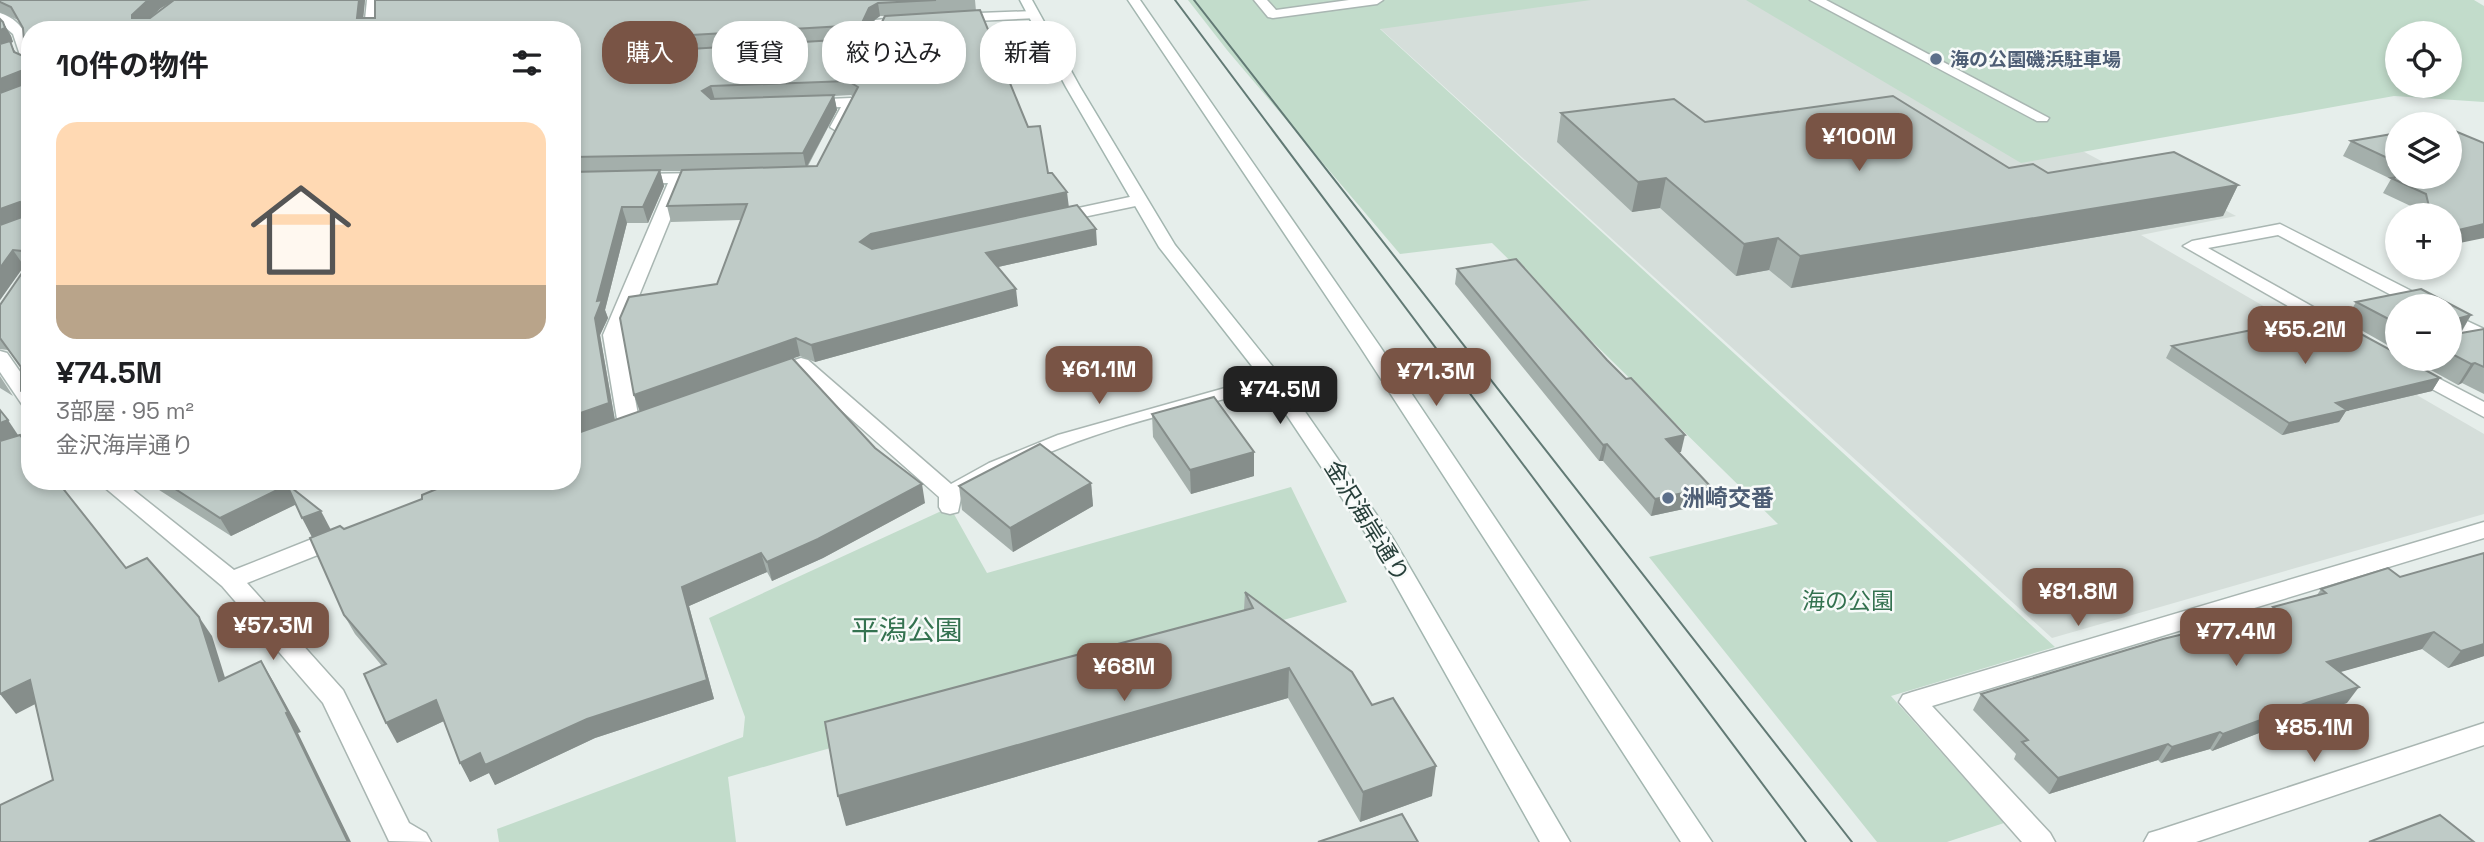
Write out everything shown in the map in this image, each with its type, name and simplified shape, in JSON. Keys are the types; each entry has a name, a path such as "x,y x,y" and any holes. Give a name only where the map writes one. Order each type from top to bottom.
{"street":[{"path":"372,21 373,0"},
{"path":"1134,0 1361,334 1697,842"},
{"path":"1260,0 1273,14 1337,2 1377,0"},
{"path":"1816,0 2042,118"},
{"path":"911,21 1030,7"},
{"name":"金沢海岸通り","path":"1030,7 1168,247 1274,381 1384,543 1555,842"},
{"path":"0,17 19,32 17,48 21,53"},
{"path":"796,104 851,102 833,139"},
{"path":"629,425 613,335 678,178"},
{"path":"612,179 719,178"},
{"path":"1034,223 1139,200"},
{"path":"2356,338 2192,246 2280,229 2403,294"},
{"path":"2462,325 2484,337"},
{"path":"2462,343 2484,337"},
{"path":"0,358 21,389"},
{"path":"752,381 801,364 950,501 984,471 1045,444 1238,388 1274,381"},
{"path":"2413,371 2484,411"},
{"path":"606,434 654,416"},
{"path":"119,490 231,579 334,697 399,832 416,842"},
{"path":"231,579 358,530"},
{"path":"2040,842 1912,702 2484,530"},
{"path":"2159,842 2484,734"}],"shaded area":[{"path":"1557,0 1750,0 2075,147 2137,180 2161,176 2236,216 2141,235 2484,434 2484,514 2052,638 1374,23"}],"green space":[{"name":"海の公園","path":"1188,0 1591,0 1380,29 2055,647 1891,696 2004,823 1947,842 1877,842 1649,557 1778,524 1492,243 1400,254"},
{"path":"1746,0 2474,0 2484,6 2484,102 2424,98 2462,98 2462,21 2385,21 2385,98 2021,163"},
{"name":"平潟公園","path":"1291,487 1347,602 728,777 736,842 499,842 497,829 743,737 745,717 709,618 950,507 987,573"}],"building":[{"path":"0,0 148,0 132,18 150,18 174,0 359,0 357,18 375,18 375,0 936,0 878,3 869,8 863,21 822,21 822,27 808,28 808,21 712,21 712,34 698,35 698,21 602,21 602,84 698,84 698,48 712,48 712,84 766,84 711,86 702,91 711,99 834,95 803,153 581,157 581,21 21,21 21,24 11,7"},
{"path":"980,10 985,21 980,21 980,84 1010,84 1028,127 1040,126 1048,173 1052,173 1067,192 871,234 860,242 872,249 1077,205 1096,229 986,253 1016,289 811,345 796,338 634,395 620,318 629,297 717,284 747,204 667,206 682,170 817,166 858,87 853,84 966,84 966,21 882,21 885,16"},
{"path":"0,19 5,28 0,30"},
{"path":"10,41 14,52 21,55 21,71 0,79 0,44"},
{"path":"822,41 822,82 808,82 808,42"},
{"path":"21,85 21,203 0,209 0,93"},
{"path":"1893,96 2009,168 2033,164 2048,173 2174,152 2238,185 1800,256 1778,238 1744,244 1666,178 1638,182 1561,113 1674,99 1705,122"},
{"path":"2462,134 2484,143 2484,224 2462,229 2462,203 2428,203 2426,194 2415,189 2462,189"},
{"path":"2385,135 2385,157 2351,141"},
{"path":"660,170 643,207 622,207 597,301 602,300 595,318 609,403 581,413 581,172"},
{"path":"21,217 21,251 13,250 0,268 0,225"},
{"path":"1516,259 1607,360 1626,379 1631,378 1685,435 1666,439 1711,487 1655,499 1607,444 1603,445 1457,269"},
{"path":"21,274 21,367 0,338 0,305"},
{"path":"2421,289 2431,294 2396,294"},
{"path":"2385,296 2385,317 2356,302"},
{"path":"2462,310 2471,315 2462,317"},
{"path":"2326,315 2385,347 2385,371 2427,371 2440,378 2336,403 2347,410 2289,423 2172,346"},
{"path":"2484,329 2484,367 2462,359 2462,333"},
{"path":"792,358 875,448 922,484 818,539 767,562 761,553 682,587 707,680 587,719 485,765 480,753 460,763 436,700 386,723 364,674 386,664 344,615 310,538 340,526 344,529 422,499 422,495 434,490 581,490 581,432"},
{"path":"1214,397 1254,452 1190,470 1152,414"},
{"path":"0,410 8,420 0,423"},
{"path":"21,436 21,490 64,490 126,568 147,558 199,617 219,681 261,661 288,712 286,713 348,842 0,842 0,805 53,780 30,680 0,694 0,441"},
{"path":"1040,444 1091,483 1010,528 959,486"},
{"path":"177,490 277,490 220,518"},
{"path":"289,490 294,490 321,511 302,518"},
{"path":"2484,553 2484,644 2461,651 2434,632 2327,662 2359,687 2312,701 2223,734 2220,732 2172,747 2168,744 2058,778 2022,742 2028,740 1981,694 2163,639 2278,611 2273,607 2326,593 2321,589 2388,568 2400,577"},
{"path":"1245,592 1352,672 1372,705 1393,698 1436,766 1363,792 1289,668 838,796 825,722 1253,608"},
{"path":"1402,814 1418,842 1318,842"},
{"path":"2440,815 2474,842 2369,842"}],"tram line":[{"path":"1175,0 1806,842"},
{"path":"1194,0 1852,842"}],"place":[{"name":"海の公園磯浜駐車場","path":"1936,59"},
{"name":"洲崎交番","path":"1668,498"}]}
